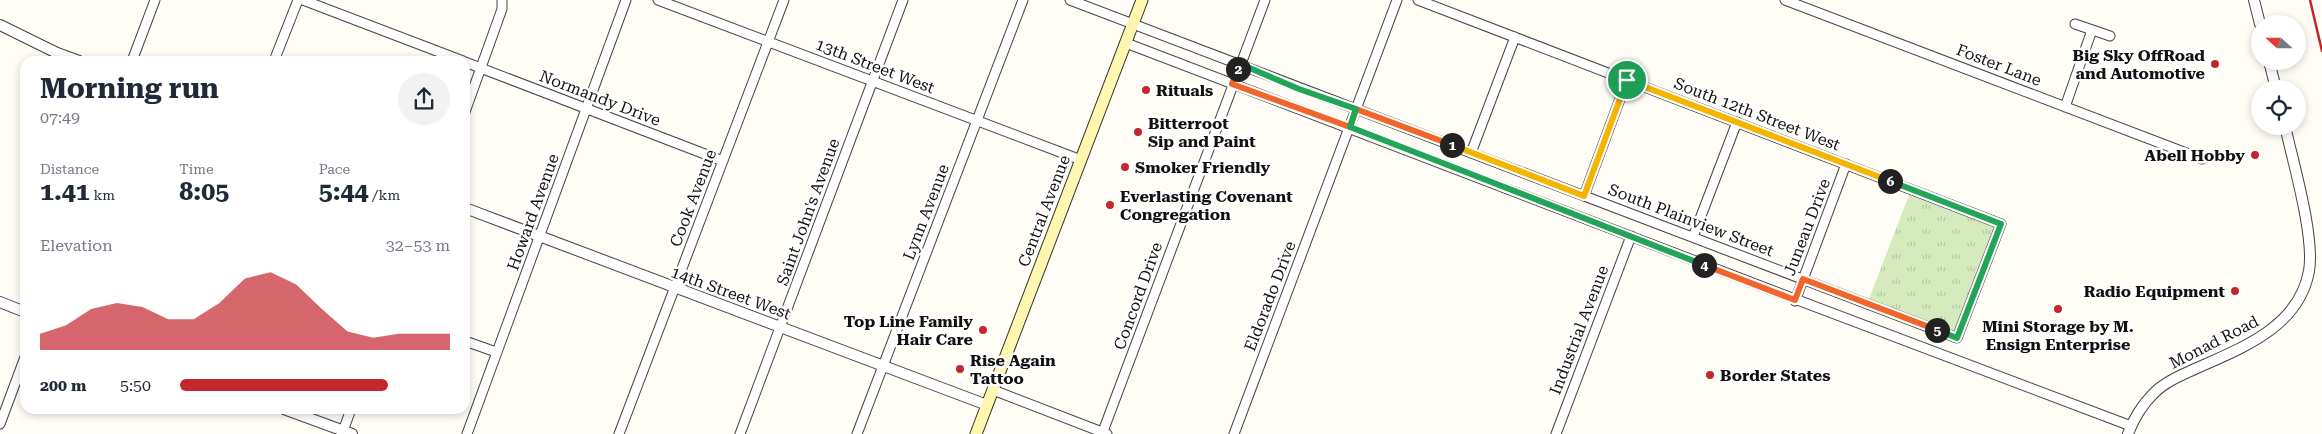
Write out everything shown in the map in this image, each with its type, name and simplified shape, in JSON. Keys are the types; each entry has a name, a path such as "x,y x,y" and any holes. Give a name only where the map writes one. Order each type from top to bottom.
{"main road":[{"name":"Central Avenue","path":"976,434 1142,0"}],"street":[{"path":"134,56 155,0"},
{"path":"276,56 298,0"},
{"name":"Normandy Drive","path":"303,0 448,56"},
{"path":"470,99 502,9 502,0"},
{"name":"Howard Avenue","path":"467,434 626,0"},
{"name":"13th Street West","path":"658,0 1081,160"},
{"name":"Cook Avenue","path":"619,434 784,0"},
{"name":"Saint John's Avenue","path":"740,434 903,0"},
{"name":"Lynn Avenue","path":"857,434 1023,0"},
{"name":"South Plainview Street","path":"1070,0 1240,64 1299,89 1957,338"},
{"name":"Concord Drive","path":"1104,434 1232,84 1265,0"},
{"name":"Eldorado Drive","path":"1234,434 1397,0"},
{"name":"South 12th Street West","path":"1418,0 2001,224 1957,338"},
{"name":"Foster Lane","path":"1785,0 2202,159"},
{"path":"2254,0 2258,15"},
{"path":"2076,24 2110,36"},
{"path":"0,25 66,56"},
{"path":"2065,107 2092,30"},
{"path":"1471,153 1515,37"},
{"path":"1126,43 1350,127 2129,430"},
{"name":"Normandy Drive","path":"470,64 723,161"},
{"path":"1584,196 1627,80"},
{"path":"1693,237 1737,122"},
{"name":"Monad Road","path":"2129,430 2154,392 2173,379 2238,350 2274,328 2292,310 2309,272 2310,250 2286,135"},
{"name":"Juneau Drive","path":"1795,300 1846,164"},
{"name":"14th Street West","path":"470,210 987,405"},
{"name":"Industrial Avenue","path":"1556,434 1631,236"},
{"path":"0,302 20,310"},
{"path":"470,343 496,352"},
{"path":"0,424 20,370"},
{"path":"993,390 1104,434"},
{"path":"297,414 346,433 350,414"}],"green space":[{"path":"1909,195 1996,228 1957,332 1869,299"}],"railway":[{"path":"2310,0 2322,51"}],"place":[{"name":"Big Sky OffRoad and Automotive","path":"2215,64"},
{"name":"Rituals","path":"1146,90"},
{"name":"Bitterroot Sip and Paint","path":"1138,132"},
{"name":"Abell Hobby","path":"2255,155"},
{"name":"Smoker Friendly","path":"1125,167"},
{"name":"Everlasting Covenant Congregation","path":"1110,205"},
{"name":"Radio Equipment","path":"2235,291"},
{"name":"Mini Storage by M. Ensign Enterprise","path":"2058,309"},
{"name":"Top Line Family Hair Care","path":"983,330"},
{"name":"Rise Again Tattoo","path":"960,369"},
{"name":"Border States","path":"1710,375"}],"route":[{"path":"1627,80 1584,196 1356,109 1350,127 1232,84 1240,64 1299,89 1356,109 1350,127 1795,300 1803,279 1957,338 2001,224 1627,80"}]}
